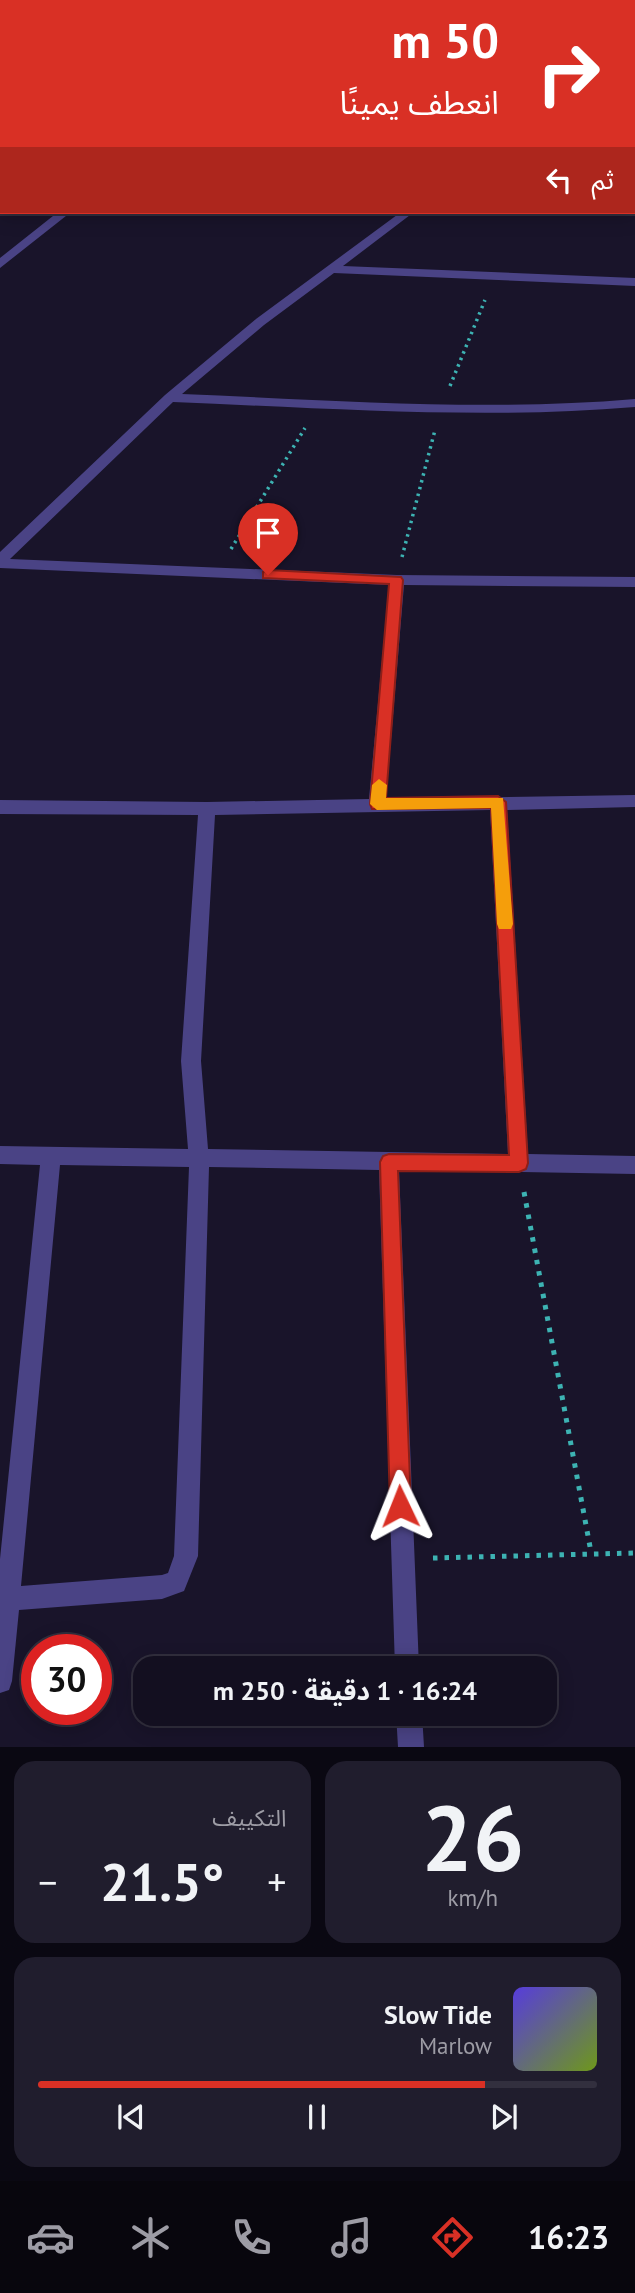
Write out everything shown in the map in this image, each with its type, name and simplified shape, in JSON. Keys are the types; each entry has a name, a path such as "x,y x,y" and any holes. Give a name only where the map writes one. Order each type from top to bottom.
{"street":[{"path":"0,264 62,214"},
{"path":"0,561 170,398 260,322 405,214"},
{"path":"334,269 635,282"},
{"path":"170,398 531,408 635,403"},
{"path":"0,561 397,580 635,582"},
{"path":"377,804 397,580"},
{"path":"0,807 207,809 635,801"},
{"path":"498,802 519,1163"},
{"path":"7,1599 162,1587 176,1583 183,1572 187,1556 199,1159 191,1061 207,809"},
{"path":"0,1155 635,1165"},
{"path":"0,1681 51,1156"},
{"path":"389,1162 406,1656"},
{"path":"410,1726 411,1747"}],"path":[{"path":"216,573 320,404"},
{"path":"519,1163 591,1552"},
{"path":"402,1559 591,1552 635,1553"}],"slow traffic":[{"path":"379,785 377,804 498,802 505,924"}],"route":[{"path":"268,575 397,580 377,804 498,802 519,1163 389,1162 400,1506"}]}
